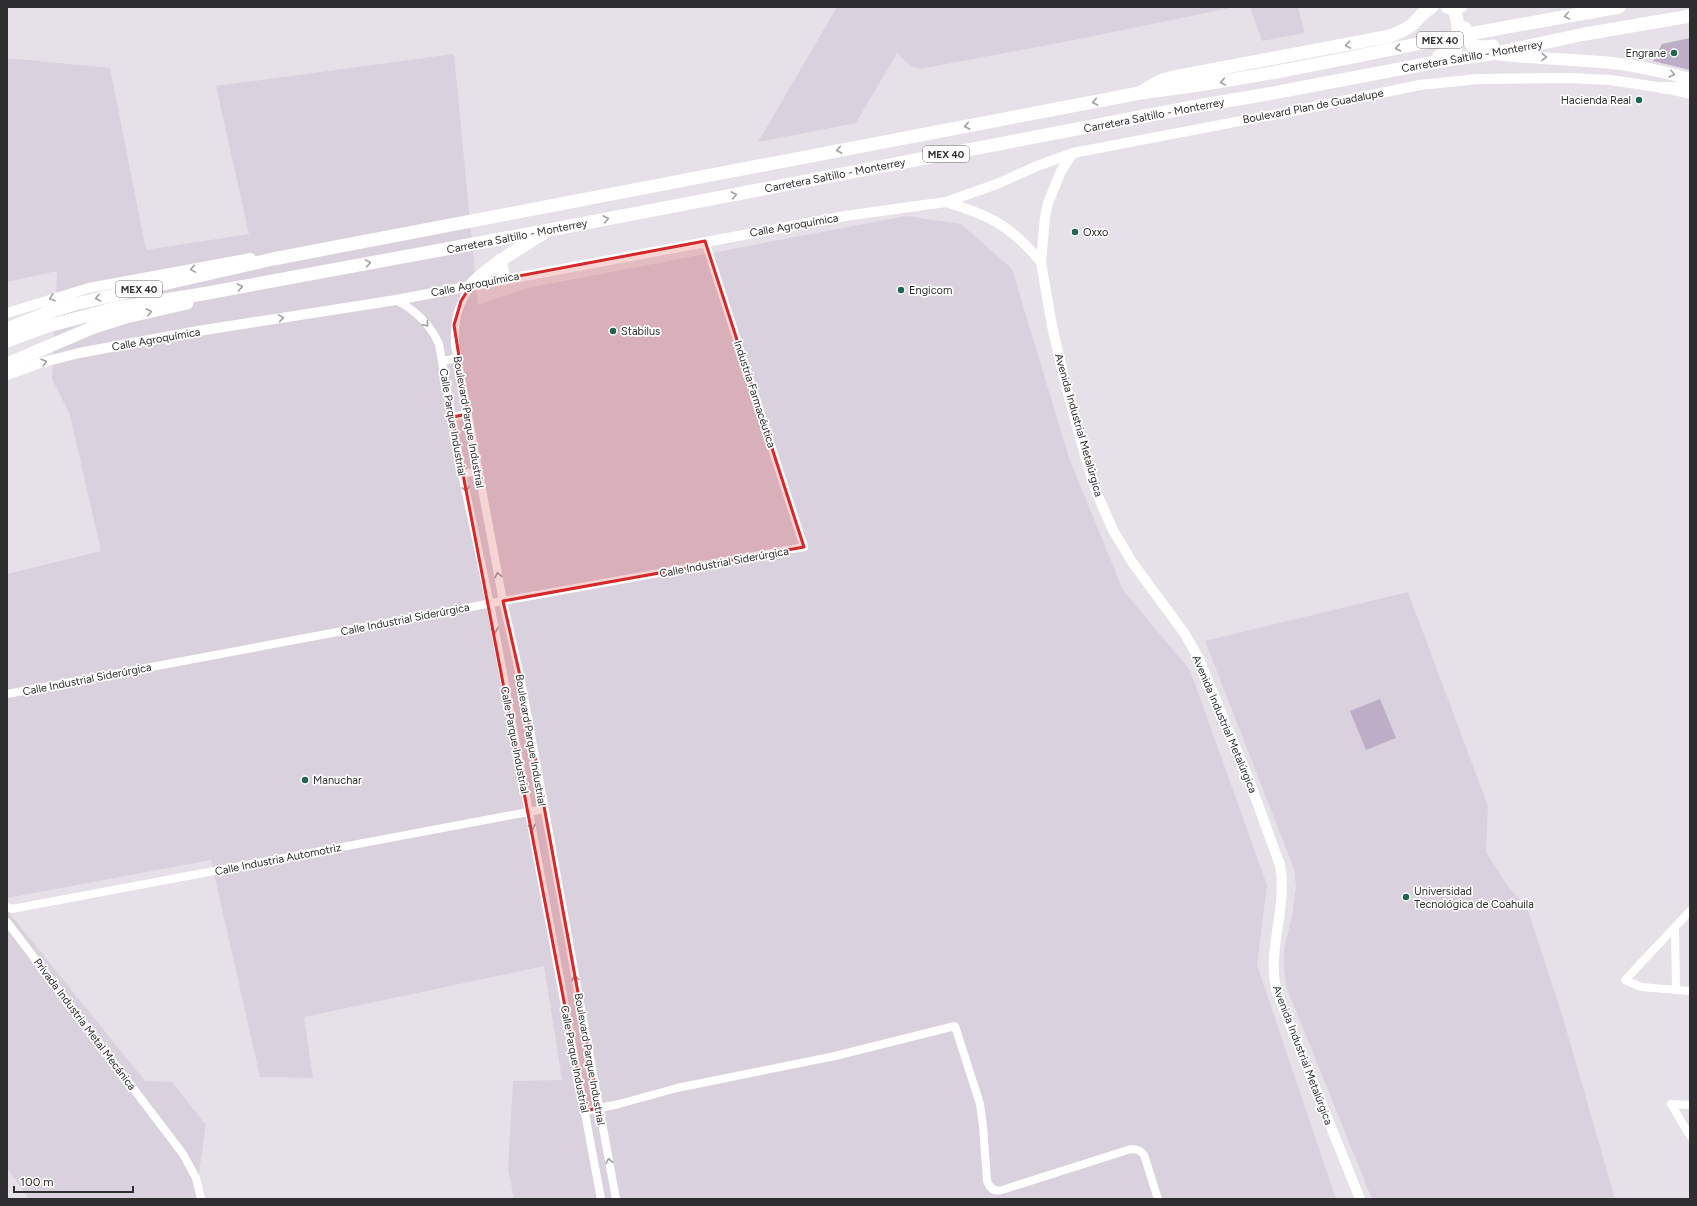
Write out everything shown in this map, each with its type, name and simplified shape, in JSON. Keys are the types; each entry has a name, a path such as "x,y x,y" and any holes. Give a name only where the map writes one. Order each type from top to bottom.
{"highway":[{"name":"Carretera Saltillo - Monterrey","path":"7,329 52,311 90,300 273,259 1140,93 1198,86 1262,75 1619,7"},
{"path":"1140,93 1157,83 1174,77 1390,36 1405,30 1413,24 1427,8"},
{"path":"1457,8 1467,39 1474,46 1480,47 1558,33 1573,32 1586,34"},
{"path":"1268,94 1287,85 1451,53 1454,51 1458,42 1457,8"},
{"name":"Carretera Saltillo - Monterrey","path":"7,341 48,326 116,308 202,294 549,230 1192,107 1447,60 1491,54 1586,34 1690,16"},
{"path":"471,285 500,260 549,230"},
{"path":"500,260 504,278"},
{"path":"7,364 94,327 126,317 182,305 190,302 202,294"}],"main road":[{"path":"1491,54 1614,63 1650,69 1690,79"},
{"path":"1664,88 1690,88"}],"street":[{"name":"Boulevard Plan de Guadalupe","path":"946,202 1073,153 1420,85 1478,79 1570,78 1610,80 1664,88 1690,94"},
{"name":"Avenida Industrial Metalúrgica","path":"1073,153 1061,171 1048,203 1045,217 1041,262 1052,326 1066,386 1097,494 1113,530 1132,562 1185,634 1199,659 1249,780 1280,865 1283,879 1273,961 1276,990 1360,1199"},
{"path":"946,202 992,218 1008,228 1041,262"},
{"name":"Calle Agroquímica","path":"7,375 40,363 79,353 198,331 396,300 504,278 845,216 946,202"},
{"name":"Industria Farmacéutica","path":"705,241 804,547"},
{"path":"7,313 90,288 256,257 273,259"},
{"name":"Boulevard Parque Industrial","path":"471,285 461,301 454,325 458,358 503,601 521,680 616,1199"},
{"name":"Calle Parque Industrial","path":"396,300 418,314 434,334 439,344 462,474 490,604 601,1199"},
{"path":"442,361 458,358"},
{"path":"452,417 468,414"},
{"path":"462,474 478,471"},
{"name":"Calle Industrial Siderúrgica","path":"7,694 503,601 804,547"},
{"name":"Calle Industria Automotriz","path":"9,910 544,809"},
{"path":"1690,911 1625,980 1640,987 1690,991"},
{"name":"Privada Industria Metal Mecánica","path":"7,922 183,1154 196,1178 201,1199"},
{"path":"1675,928 1676,990"},
{"path":"585,1111 671,1090 835,1056 955,1026 980,1104 987,1181 991,1188 998,1191 1002,1190 1131,1149 1137,1149 1142,1152 1144,1156 1158,1199"},
{"path":"1690,1105 1671,1104 1690,1136"}],"highlighted area":[{"path":"705,241 804,547 503,601 521,680 599,1108 585,1111 452,417 468,414 454,325 461,301 471,285"}],"shaded area":[{"path":"837,7 1235,7 1074,40 920,69 911,66 897,53 856,123 758,142"},
{"path":"1250,7 1301,7 1298,8 1305,33 1262,41"},
{"path":"1690,38 1690,70 1653,61 1662,44"},
{"path":"454,54 478,305 527,288 906,216 961,224 1012,269 1069,458 1123,590 1190,670 1267,885 1257,965 1336,1199 514,1199 508,1167 513,1081 562,1080 544,966 304,1017 313,1078 260,1077 211,860 7,898 7,574 101,551 70,415 52,379 57,271 7,282 7,58 110,68 146,250 249,234 216,86"},
{"name":"Universidad Tecnológica de Coahuila","path":"1408,592 1488,806 1486,852 1509,888 1527,907 1563,1018 1615,1199 1372,1199 1287,989 1284,970 1284,949 1292,916 1296,887 1294,869 1205,641"},
{"path":"1380,699 1396,738 1366,750 1350,711"},
{"path":"7,910 145,1081 172,1082 206,1125 198,1180 199,1199 29,1199 7,1168"}],"place":[{"name":"Engrane","path":"1674,53"},
{"name":"Hacienda Real","path":"1639,100"},
{"name":"Oxxo","path":"1075,232"},
{"name":"Engicom","path":"901,290"},
{"name":"Stabilus","path":"613,331"},
{"name":"Manuchar","path":"305,780"},
{"name":"Universidad Tecnológica de Coahuila","path":"1406,897"}]}
